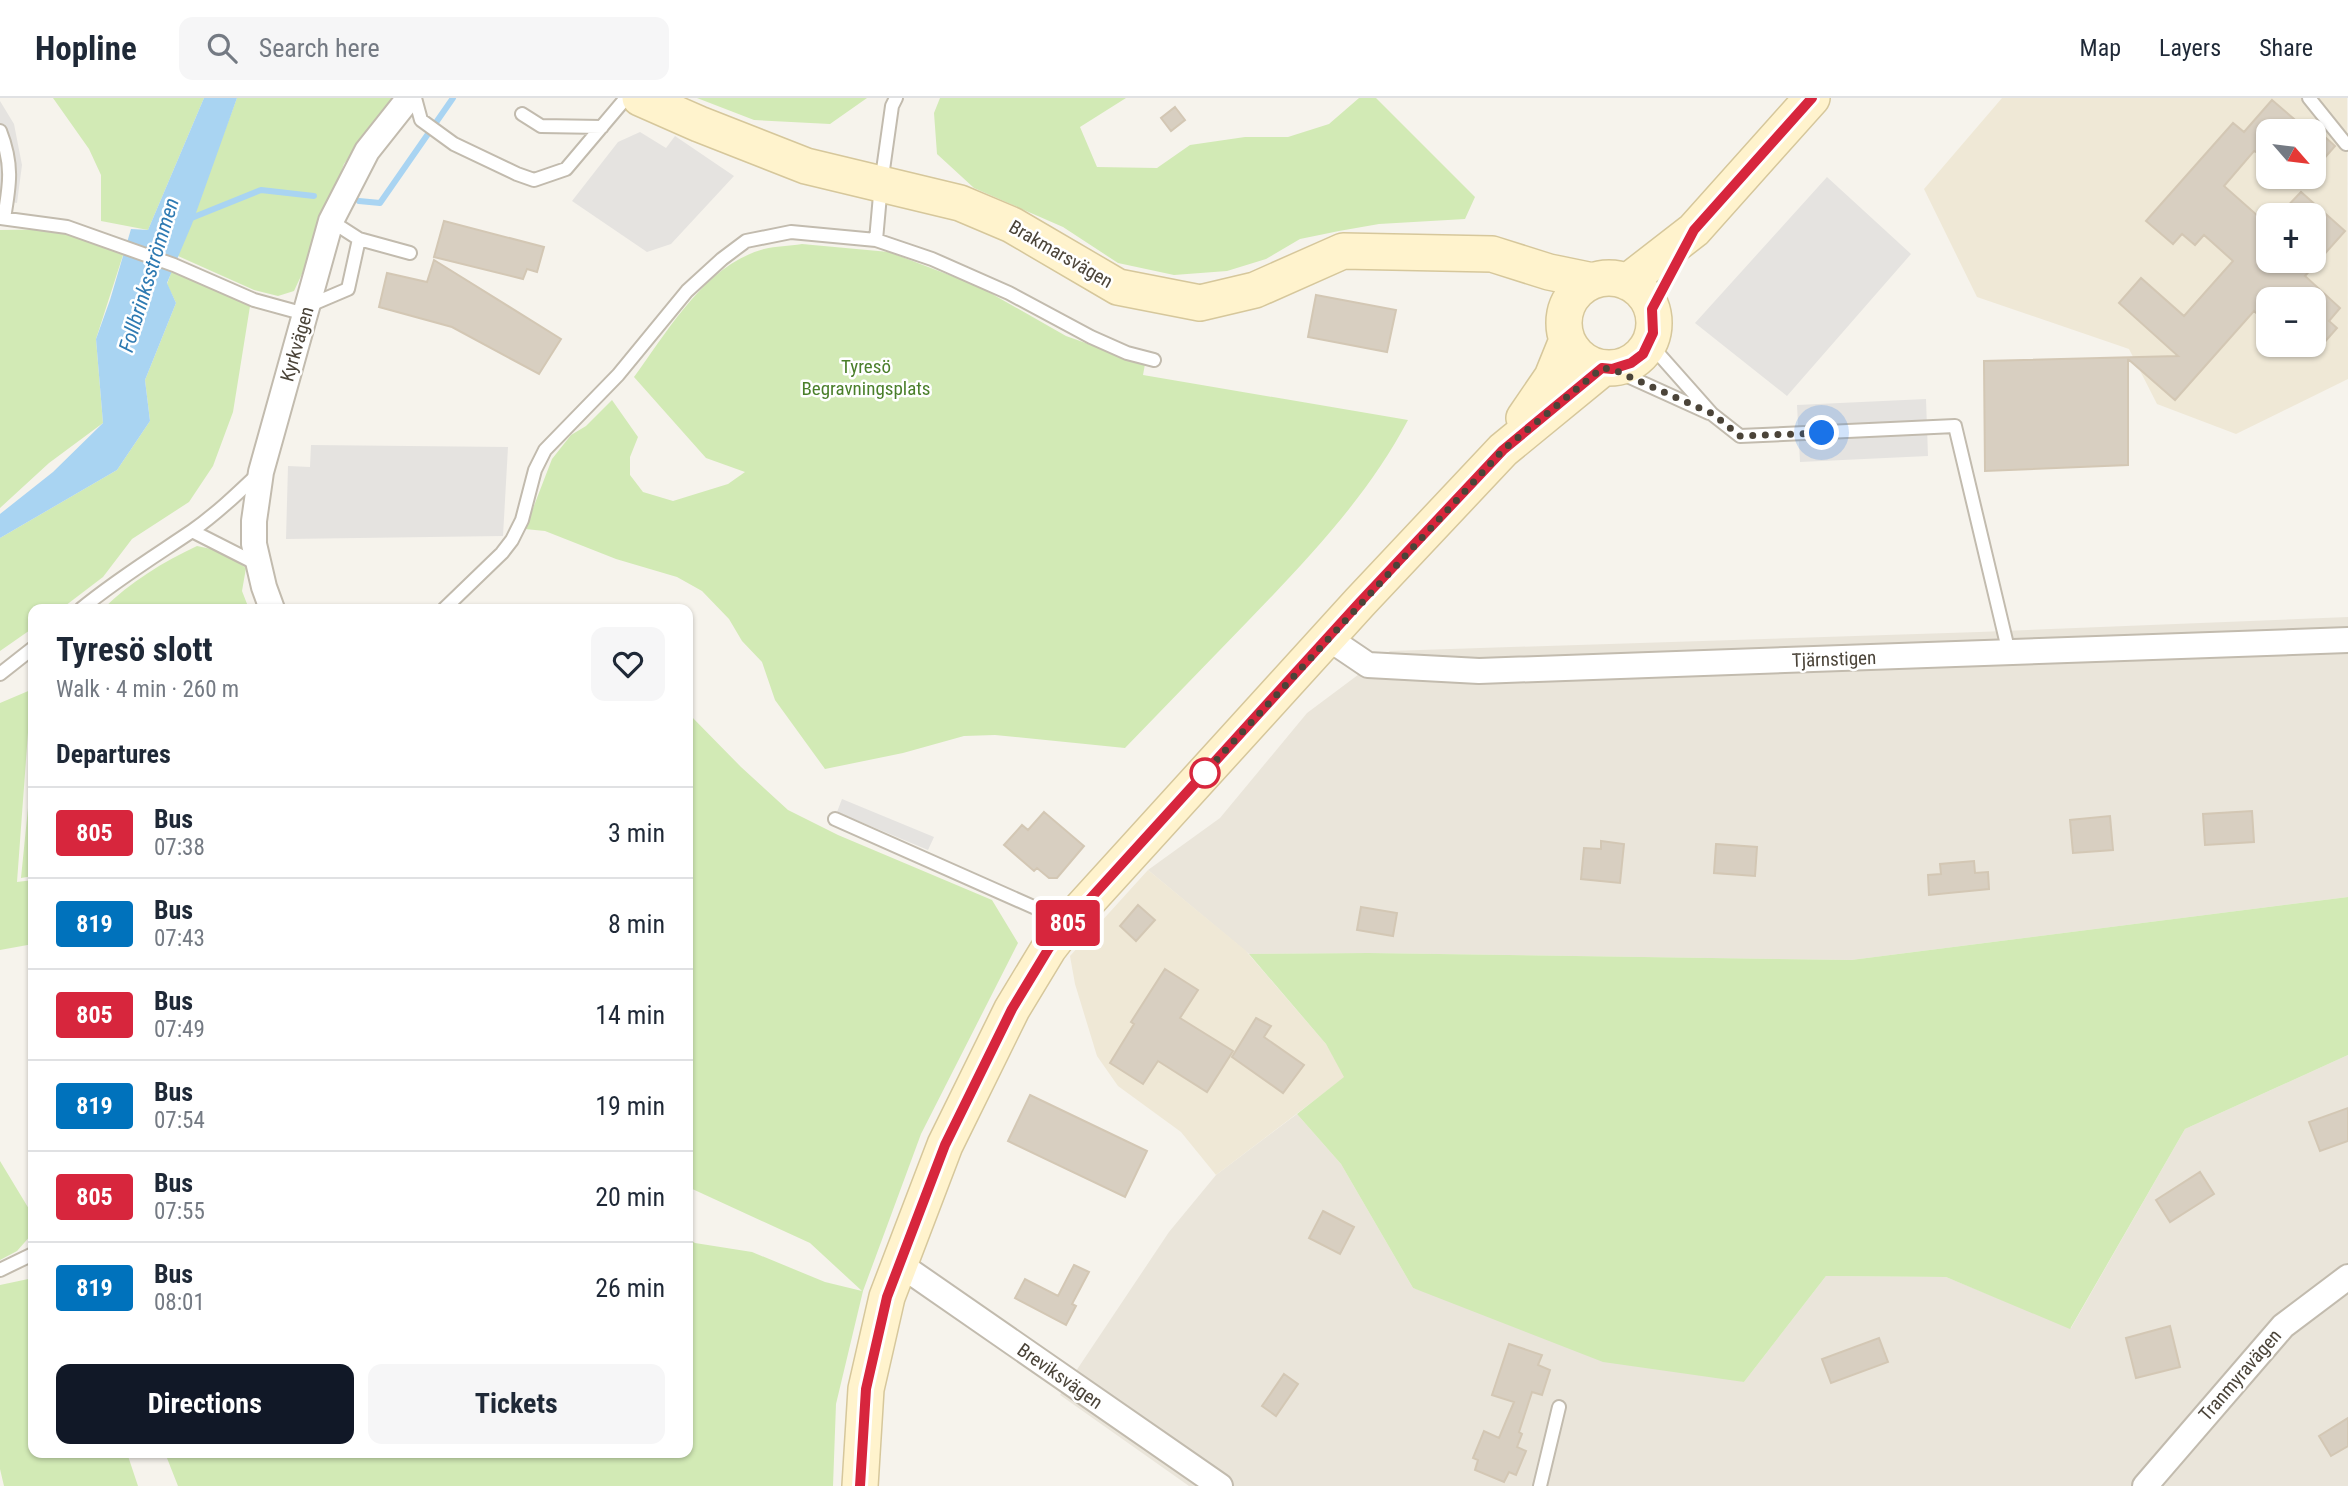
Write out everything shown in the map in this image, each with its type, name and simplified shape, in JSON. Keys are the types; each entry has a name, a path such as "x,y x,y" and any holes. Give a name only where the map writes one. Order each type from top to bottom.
{"main road":[{"name":"Brakmarsvägen","path":"640,98 806,166 960,203 1012,225 1118,287 1200,303 1255,290 1343,251 1492,254 1549,271 1610,281"},
{"path":"1652,309 1694,230 1812,98"},
{"path":"1503,450 1552,377 1566,332 1568,304 1573,296 1610,281 1694,230"},
{"path":"1492,254 1557,307 1578,356 1593,365 1607,368 1631,363 1643,354 1653,333 1652,309 1640,289 1610,281"},
{"path":"860,1486 866,1389 887,1297 945,1145 1012,1009 1049,948 1069,922 1503,450 1607,368"}],"street":[{"name":"Kyrkvägen","path":"270,604 254,544 254,521 261,472 331,221 367,151 409,98"},
{"name":"Tjärnstigen","path":"1328,638 1368,665 1479,671 2348,640"},
{"name":"Breviksvägen","path":"901,1265 1220,1486"},
{"name":"Tranmyravägen","path":"2145,1486 2283,1326 2348,1277"}],"lane":[{"path":"415,98 424,122 454,144 534,180 566,169 626,98"},
{"path":"876,240 881,184 892,106 896,98"},
{"path":"2309,98 2346,144"},
{"path":"522,114 541,126 602,127"},
{"path":"0,131 8,149 11,176 2,218 67,227 174,265 254,300 307,310 348,289 359,239"},
{"path":"331,221 359,239 410,253"},
{"path":"449,604 502,554 512,540 522,520 535,470 545,450 618,375 687,291 746,241 791,232 876,240 932,259 1009,293 1091,337 1127,353 1154,360"},
{"path":"1649,343 1713,414 1740,436 1955,426 2010,653"},
{"path":"1607,368 1713,414"},
{"path":"88,604 192,530 261,472"},
{"path":"192,530 258,564"},
{"path":"0,674 28,652"},
{"path":"835,819 1069,922"},
{"path":"0,1270 28,1256"},
{"path":"1540,1486 1559,1407"}],"shaded area":[{"path":"2002,98 2347,98 2348,379 2236,434 2157,404 2129,349 1977,297 1924,189"},
{"path":"0,101 14,124 22,165 17,203 0,200"},
{"path":"640,132 666,148 675,136 734,176 671,244 647,252 572,201 618,142"},
{"path":"1827,177 1911,254 1787,396 1695,323"},
{"path":"1926,399 1928,456 1800,462 1797,405"},
{"path":"311,445 508,447 503,536 286,539 288,466 310,467"},
{"path":"2348,617 2348,897 1851,960 1369,953 1249,954 1148,870 1220,818 1307,713 1390,651"},
{"path":"842,799 934,837 928,850 837,812"},
{"path":"1148,870 1245,950 1326,1044 1345,1077 1216,1175 1181,1132 1118,1086 1097,1056 1075,984 1070,956"},
{"path":"2348,1055 2348,1486 1189,1486 1060,1395 1169,1232 1216,1175 1297,1114 1341,1164 1413,1288 1744,1382 1826,1276 1946,1277 2071,1328 2185,1129"}],"green space":[{"path":"53,98 204,98 148,230 101,221 101,175 89,149"},
{"path":"237,98 393,98 344,164 294,291 278,296 254,290 178,256"},
{"path":"697,98 867,98 830,124 754,120"},
{"path":"940,98 1126,98 1080,127 1097,167 1157,168 1190,145 1245,137 1288,137 1329,124 1359,98 1376,98 1475,197 1465,219 1379,224 1339,231 1300,239 1266,259 1227,271 1174,275 1118,263 1063,227 974,188 937,154 934,113"},
{"path":"73,229 124,252 96,339 103,423 49,463 0,508 0,230"},
{"name":"Tyresö Begravningsplats","path":"802,244 889,252 978,286 1066,336 1145,364 1143,375 1408,420 1374,475 1314,551 1125,748 995,735 964,736 903,753 825,769 775,700 762,662 742,641 729,619 702,591 677,577 616,559 545,531 525,529 552,459 571,435 586,426 612,400 638,437 630,457 630,475 643,492 673,501 728,484 745,472 706,458 634,377 690,302 724,269 743,257 764,249"},
{"path":"174,265 251,300 233,412 213,466 189,502 132,539 103,577 68,604 28,604 28,631 0,651 0,538 117,470 150,421 145,380 176,303 167,284"},
{"path":"197,546 221,551 246,568 242,591 247,604 109,604 147,573"},
{"path":"28,691 28,733 17,882 28,881 28,945 0,950 0,703"},
{"path":"693,718 788,810 838,835 992,900 1018,943 921,1134 863,1291 836,1404 833,1486 178,1486 167,1458 693,1458 693,1242 752,1252 825,1282 862,1291 810,1243 693,1189"},
{"path":"28,808 28,877 21,878"},
{"path":"2348,897 2348,1055 2185,1129 2070,1329 1946,1277 1826,1276 1744,1382 1603,1362 1413,1288 1341,1164 1297,1114 1344,1077 1326,1044 1249,954 1369,953 1851,960"},
{"path":"0,1161 28,1207 28,1239 17,1251 0,1260"},
{"path":"28,1279 28,1458 129,1458 138,1486 4,1486 0,1469 0,1285"}],"water":[{"name":"Follbrinksströmmen","path":"204,98 237,98 192,224 167,283 176,303 145,380 150,421 117,470 0,538 0,514 53,472 103,423 96,339 131,229 148,230"}],"building":[{"path":"2272,100 2294,119 2256,119 2256,152 2224,186 2256,214 2256,273 2308,273 2305,276 2317,287 2256,287 2256,313 2254,311 2175,400 2128,359 2128,465 1985,471 1984,361 2178,356 2119,303 2141,278 2184,316 2233,261 2204,235 2195,245 2182,234 2173,244 2146,221 2233,123 2244,132"},
{"path":"1175,107 1185,120 1171,131 1161,118"},
{"path":"2326,138 2335,146 2326,156"},
{"path":"2301,192 2313,203 2290,203"},
{"path":"2326,214 2345,231 2326,252"},
{"path":"444,221 544,247 537,272 527,269 523,279 434,257"},
{"path":"434,260 561,339 539,374 452,327 379,307 387,273 427,282"},
{"path":"1316,295 1396,310 1387,352 1308,337"},
{"path":"2326,295 2340,308 2329,321 2337,328 2326,340"},
{"path":"2252,811 2254,842 2205,845 2203,814"},
{"path":"1044,812 1084,846 1057,878 1049,878 1037,868 1034,871 1004,845 1022,825 1028,830"},
{"path":"2110,816 2113,850 2073,853 2070,820"},
{"path":"1601,841 1624,844 1620,883 1581,879 1584,848 1601,849"},
{"path":"1716,844 1757,847 1755,876 1714,873"},
{"path":"1974,861 1975,873 1988,872 1989,889 1929,895 1928,875 1941,874 1940,864"},
{"path":"1138,905 1155,920 1136,941 1120,926"},
{"path":"1361,907 1397,913 1393,936 1357,930"},
{"path":"1165,969 1198,990 1180,1018 1233,1051 1207,1092 1158,1061 1143,1084 1110,1063 1134,1024 1131,1022"},
{"path":"1256,1018 1271,1026 1264,1037 1304,1065 1283,1093 1232,1057"},
{"path":"1030,1095 1147,1151 1125,1197 1008,1141"},
{"path":"2348,1108 2348,1141 2320,1151 2309,1122"},
{"path":"2200,1172 2214,1194 2170,1222 2156,1200"},
{"path":"1323,1211 1354,1227 1340,1254 1309,1238"},
{"path":"1074,1265 1089,1272 1072,1304 1076,1306 1066,1325 1015,1298 1025,1279 1058,1296"},
{"path":"2170,1326 2180,1367 2136,1378 2126,1338"},
{"path":"1879,1338 1888,1362 1831,1383 1822,1359"},
{"path":"1509,1344 1542,1355 1538,1365 1550,1370 1542,1395 1532,1392 1519,1432 1522,1434 1517,1447 1526,1451 1516,1475 1509,1472 1504,1482 1475,1470 1478,1460 1473,1458 1484,1431 1499,1438 1514,1402 1492,1395"},
{"path":"1284,1374 1298,1384 1276,1416 1262,1406"},
{"path":"2348,1418 2348,1446 2331,1456 2319,1436"}],"waterway":[{"path":"359,201 380,203 453,98"},
{"name":"Follbrinksströmmen","path":"189,219 261,190 314,196"}],"bus line":[{"name":"805","path":"860,1486 866,1389 887,1297 945,1145 1012,1009 1049,948 1069,922 1360,602 1503,450 1602,368 1612,369 1631,363 1643,354 1653,333 1652,309 1694,230 1812,98"}],"route":[{"path":"1205,773 1198,780 1503,450 1602,368 1612,369 1713,414 1740,436 1822,433"}]}
